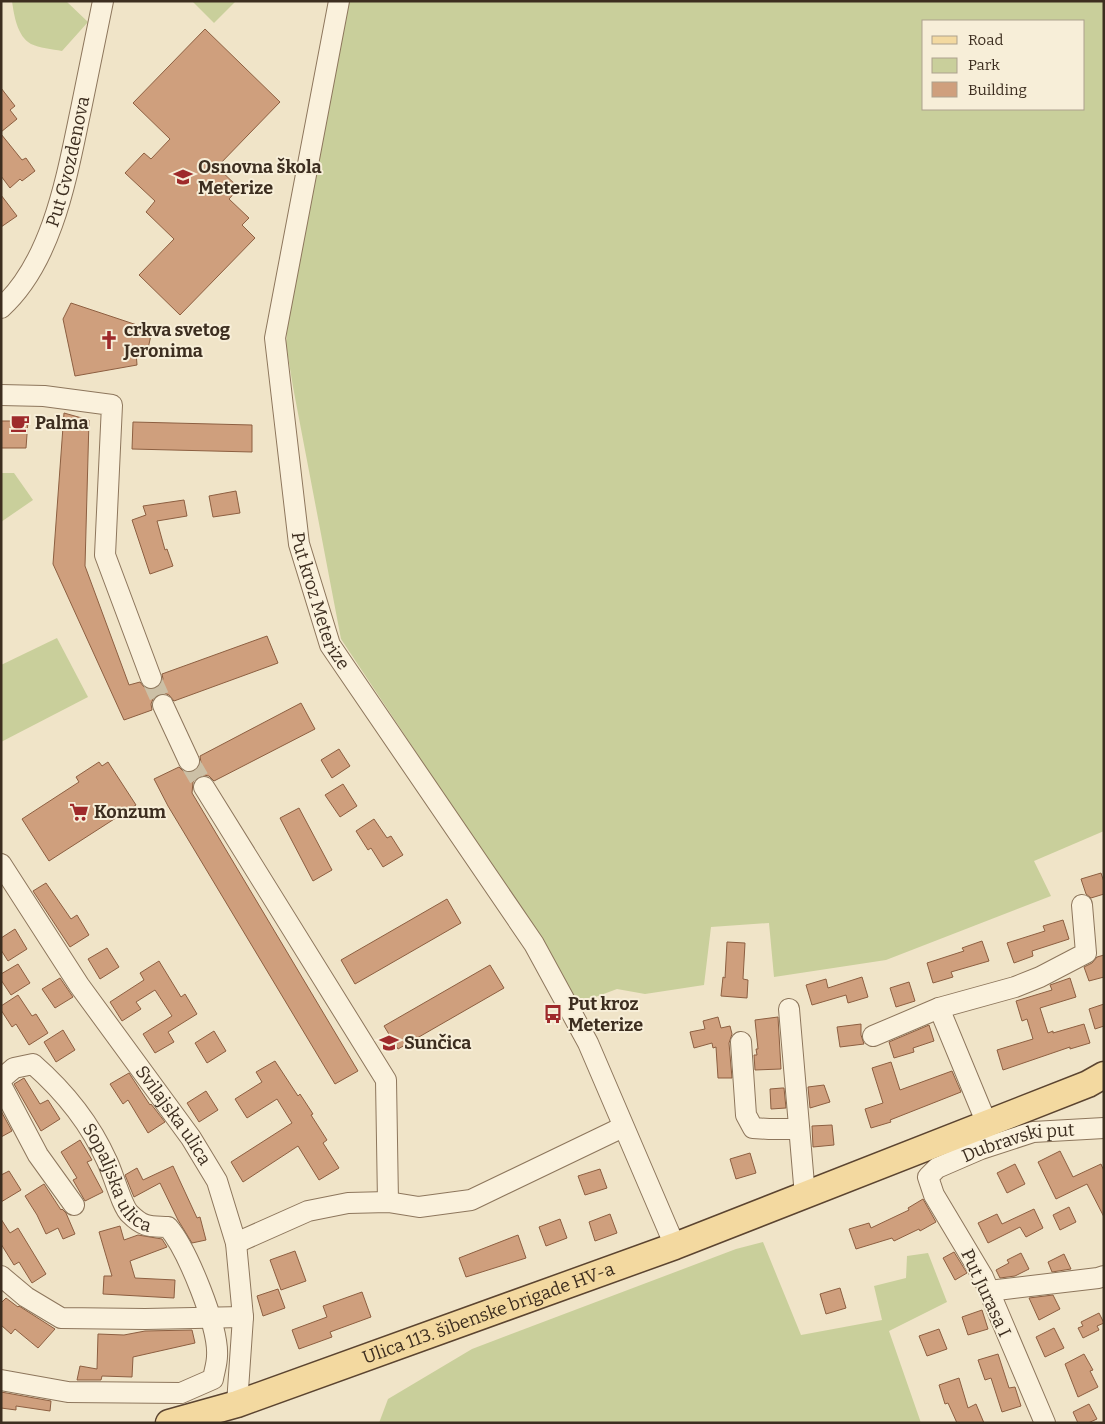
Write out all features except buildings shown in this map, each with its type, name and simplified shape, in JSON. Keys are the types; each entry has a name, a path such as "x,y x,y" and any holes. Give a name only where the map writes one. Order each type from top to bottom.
{"main road":[{"name":"Ulica 113. šibenske brigade HV-a","path":"183,1421 237,1404 675,1246 1088,1084 1104,1076"}],"street":[{"name":"Put Gvozdenova","path":"1,308 25,282 38,259 61,198 104,1"},
{"name":"Put kroz Meterize","path":"339,1 275,338 299,544 330,645 534,944 588,1043 675,1246"},
{"path":"1,395 44,396 112,404 105,555 151,678"},
{"path":"163,705 189,761"},
{"path":"204,787 386,1080 388,1202"},
{"name":"Svilajska ulica","path":"1,864 80,984 191,1138 217,1181 236,1243 243,1317 237,1404"},
{"path":"873,1036 939,1008 1015,987 1040,977 1086,953 1082,905"},
{"path":"939,1008 987,1124"},
{"path":"789,1009 805,1196"},
{"path":"741,1042 746,1116 753,1128 799,1128"},
{"name":"Sopaljska ulica","path":"1,1079 14,1068 34,1064 58,1086 87,1122 107,1161 128,1213 143,1225 168,1227 178,1238 211,1317"},
{"path":"1,1085 38,1155 74,1205"},
{"path":"236,1243 308,1211 348,1203 388,1202 419,1207 471,1200 623,1127"},
{"name":"Dubravski put","path":"937,1168 981,1149 1032,1132 1104,1128"},
{"name":"Put Jurasa I","path":"937,1168 928,1178 934,1195 983,1277 1044,1423"},
{"path":"1,1276 26,1297 61,1318 243,1317"},
{"path":"988,1292 1104,1276"},
{"path":"1,1380 68,1392 181,1393 213,1379 218,1355 211,1317"}],"green space":[{"path":"12,1 66,1 88,22 62,51 38,46 31,44 19,31"},
{"path":"192,1 236,1 214,23"},
{"path":"348,1 1104,1 1104,831 1034,861 1051,896 886,960 774,977 769,923 711,927 704,985 645,994 617,989 574,1005 540,939 341,639 286,344 291,287"},
{"path":"1,473 14,473 33,500 1,522"},
{"path":"57,638 88,697 1,742 1,665"},
{"path":"763,1242 801,1335 882,1320 874,1286 906,1278 907,1256 928,1253 947,1302 889,1331 921,1423 379,1423 388,1399 472,1349 736,1249"}],"tunnel":[{"path":"151,678 163,705"},
{"path":"189,761 204,787"}],"place":[{"name":"Osnovna škola Meterize","path":"183,177"},
{"name":"crkva svetog Jeronima","path":"109,340"},
{"name":"Palma","path":"20,423"},
{"name":"Konzum","path":"79,812"},
{"name":"Put kroz Meterize","path":"553,1014"},
{"name":"Sunčica","path":"389,1043"}]}
